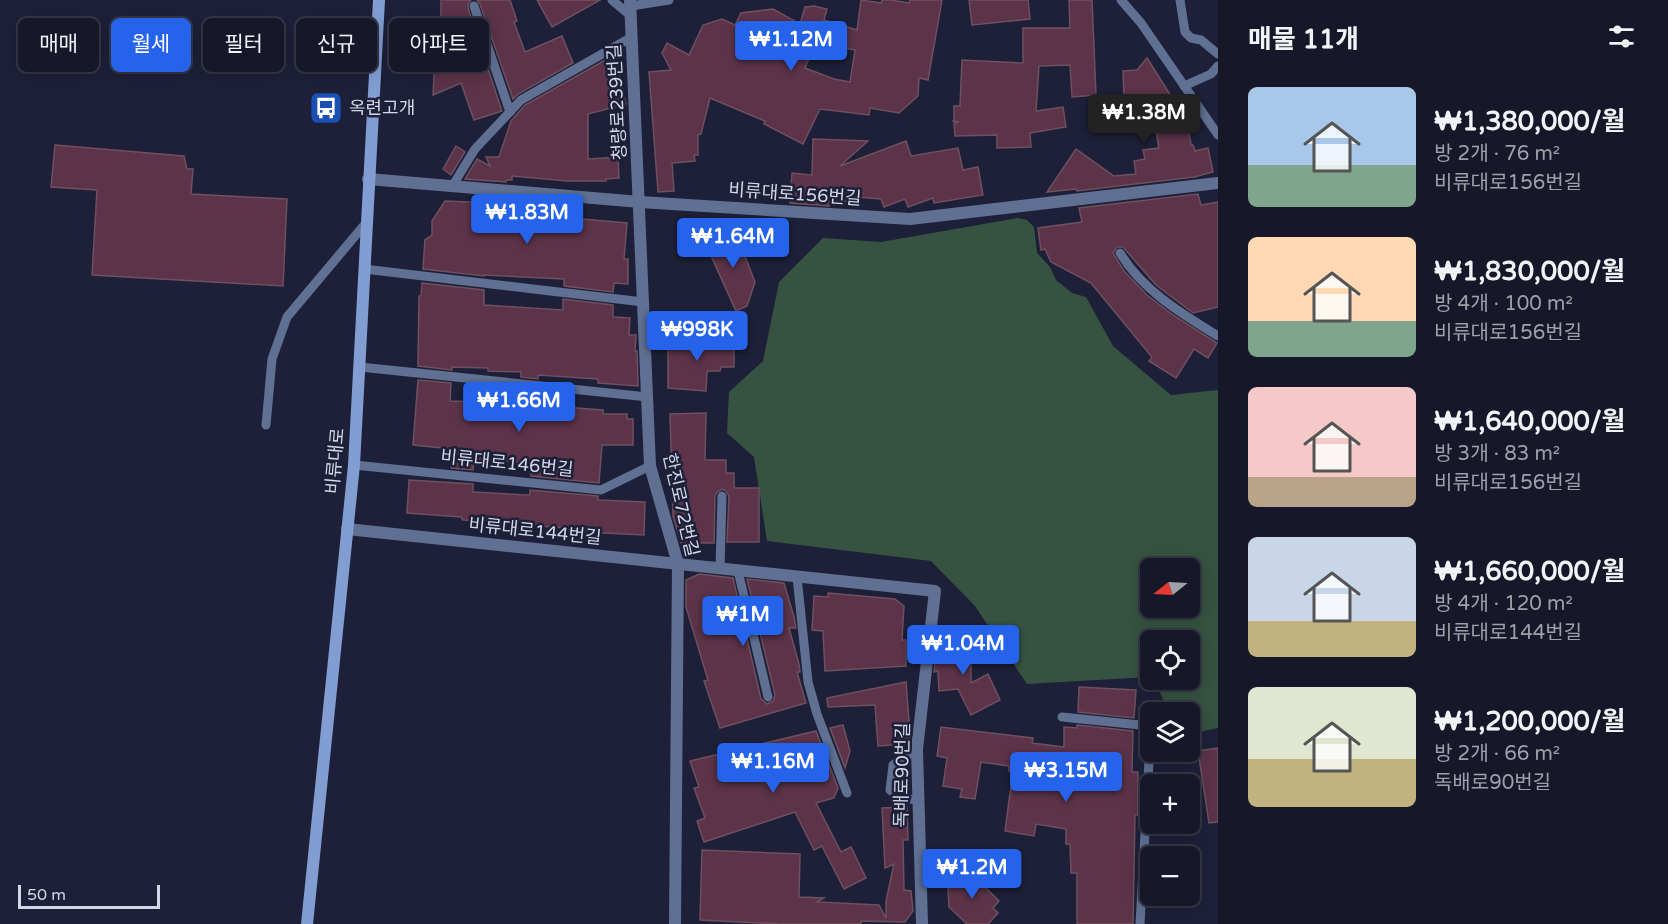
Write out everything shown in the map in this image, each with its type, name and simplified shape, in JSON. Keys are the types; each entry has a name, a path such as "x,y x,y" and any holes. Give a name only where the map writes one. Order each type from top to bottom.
{"main road":[{"name":"비류대로","path":"308,924 354,465 379,0"}],"street":[{"name":"청량로239번길","path":"631,7 630,38 640,202"},
{"name":"비류대로156번길","path":"368,179 640,202 910,219 1218,183"},
{"name":"한진로72번길","path":"640,202 650,466 678,564 675,924"},
{"name":"비류대로144번길","path":"347,529 935,591"},
{"name":"독배로90번길","path":"922,924 917,749 935,591"}],"lane":[{"path":"612,0 631,7 669,0"},
{"path":"1121,0 1141,23 1218,135"},
{"path":"1180,0 1185,32 1191,38 1201,40 1218,54"},
{"path":"474,6 510,111"},
{"name":"청량로239번길","path":"453,185 475,149 521,100 630,38"},
{"path":"1184,86 1211,74 1218,66"},
{"path":"266,425 273,359 287,317 366,223"},
{"path":"1120,253 1129,269 1158,296 1179,313 1218,336"},
{"path":"364,269 643,302"},
{"path":"360,367 648,397"},
{"name":"비류대로146번길","path":"354,465 601,490 650,466"},
{"path":"720,569 722,496"},
{"path":"738,571 768,697"},
{"path":"797,576 808,682 817,714 847,793"},
{"path":"1062,717 1140,725"},
{"path":"917,749 893,765 890,790 902,798 918,800"},
{"path":"1140,924 1149,762"}],"green space":[{"path":"1018,218 1027,220 1034,227 1037,253 1050,267 1056,280 1072,293 1086,297 1113,346 1171,395 1218,390 1218,728 1200,732 1200,702 1164,702 1159,690 1200,690 1200,630 1140,630 1140,678 1027,684 975,606 931,561 767,541 754,457 727,433 729,392 763,361 779,282 823,238 881,242"}],"building":[{"path":"441,0 471,0 468,8 471,18 441,18"},
{"path":"477,0 510,0 517,21 514,22 525,52 562,36 573,63 513,99 489,30 489,18 485,18"},
{"path":"537,0 600,0 552,27"},
{"path":"861,0 881,3 882,0 891,0 909,3 910,0 942,0 928,80 919,78 918,96 899,113 870,108 869,115 820,109 803,144 764,124 765,121 710,98 701,134 698,135 698,155 694,155 695,161 672,163 674,191 658,192 649,72 671,70 662,53 667,43 689,55 703,25 722,19 735,25 741,13 773,9 800,24 805,7 814,6 827,9 824,20 857,30","holes":["816,42 855,50 850,82 834,79 805,68"]},
{"path":"969,0 1028,0 1030,19 972,25"},
{"path":"1069,0 1092,0 1096,95 1072,97 1070,65 1039,66 1036,111 1063,107 1066,127 1030,133 1031,147 997,148 997,135 955,136 954,123 959,122 953,121 954,106 960,106 962,60 1023,63 1023,28 1070,28"},
{"path":"615,57 626,104 588,114 588,159 618,157 619,178 606,179 606,181 568,181 512,176 512,180 506,180 506,182 465,179 477,159 490,166 486,157 499,157 511,121 525,105 607,59"},
{"path":"1147,58 1176,104 1180,126 1188,125 1191,145 1195,151 1208,148 1213,172 1194,177 1077,191 1076,189 1047,192 1076,149 1114,176 1136,174 1134,161 1145,159 1143,150 1159,148 1150,97 1124,96 1123,71 1137,70"},
{"path":"434,72 489,72 502,111 474,120 461,83 433,95"},
{"path":"813,139 868,141 840,166 906,141 911,156 958,148 963,170 978,167 983,195 934,203 933,198 908,207 905,199 884,207 881,199 845,196 845,202 829,201 829,206 790,203 792,173 812,175"},
{"path":"55,145 184,156 187,169 193,169 191,194 287,199 283,286 92,275 97,190 51,187"},
{"path":"456,146 465,152 451,175 443,169"},
{"path":"1198,194 1201,205 1218,202 1218,307 1193,313 1156,285 1123,247 1117,247 1113,253 1124,271 1147,295 1217,343 1208,358 1194,349 1176,378 1149,361 1152,357 1091,283 1051,262 1045,249 1041,250 1038,228 1082,222 1079,208"},
{"path":"489,198 505,199 505,209 542,210 542,214 571,215 571,218 627,223 624,259 628,259 628,284 614,283 613,292 564,286 564,279 484,276 423,269 425,240 432,235 432,221 445,201 498,203"},
{"path":"735,231 755,282 747,306 736,311 712,258 710,240"},
{"path":"422,283 484,290 484,305 563,310 563,299 613,305 613,317 630,318 629,335 636,335 638,386 598,383 598,379 538,375 538,379 521,377 521,372 488,371 488,368 452,367 452,370 418,366 419,296 421,296"},
{"path":"668,340 734,340 734,367 721,367 720,371 707,371 706,391 668,388"},
{"path":"418,380 451,383 450,401 520,403 520,390 537,392 537,405 603,410 603,414 627,414 627,419 633,419 633,445 602,445 599,483 531,476 532,463 474,459 473,470 451,468 453,449 413,445"},
{"path":"706,413 705,460 726,460 726,473 734,473 734,488 759,488 759,542 727,542 729,496 722,489 715,496 714,543 681,543 673,516 670,414"},
{"path":"409,480 473,484 473,492 530,495 530,490 598,496 598,500 645,502 644,535 566,531 566,528 524,525 524,523 463,520 461,517 407,513"},
{"path":"699,574 733,578 761,699 767,704 773,701 775,695 747,579 784,583 794,617 796,628 789,628 799,664 800,672 797,672 806,703 720,728 704,681 708,680 686,607 686,580"},
{"path":"828,593 895,599 904,606 902,640 906,640 906,666 825,671 823,631 812,630 814,596 828,597"},
{"path":"938,640 971,643 971,683 988,674 1000,700 971,715 958,689 939,691 938,671 934,672"},
{"path":"906,682 909,744 878,746 875,705 828,707 827,698"},
{"path":"1079,687 1136,690 1134,718 1078,712"},
{"path":"843,725 850,751 845,768 830,728"},
{"path":"1077,725 1133,731 1132,772 1138,772 1138,815 1135,815 1133,924 1077,924 1077,873 1071,873 1070,844 1066,844 1066,829 1036,824 1034,836 1005,831 1013,771 1009,771 1009,766 981,762 975,799 960,797 962,789 943,786 947,758 937,756 941,727 1033,738 1032,743 1064,747 1064,727 1077,728"},
{"path":"816,731 838,788 834,798 816,803 841,852 851,847 866,878 844,889 822,846 814,850 795,812 704,842 697,821 705,818 694,788 699,787 690,761"},
{"path":"1218,748 1218,822 1209,823 1200,751"},
{"path":"907,807 908,840 903,840 904,890 911,891 913,911 905,922 781,924 700,920 702,850 800,854 799,897 824,898 817,902 879,905 886,918 886,901 894,864 885,868 882,808"},
{"path":"967,869 999,901 993,908 998,913 988,924 967,924 949,907 948,889"}],"place":[{"name":"옥련고개","path":"326,108"}]}
